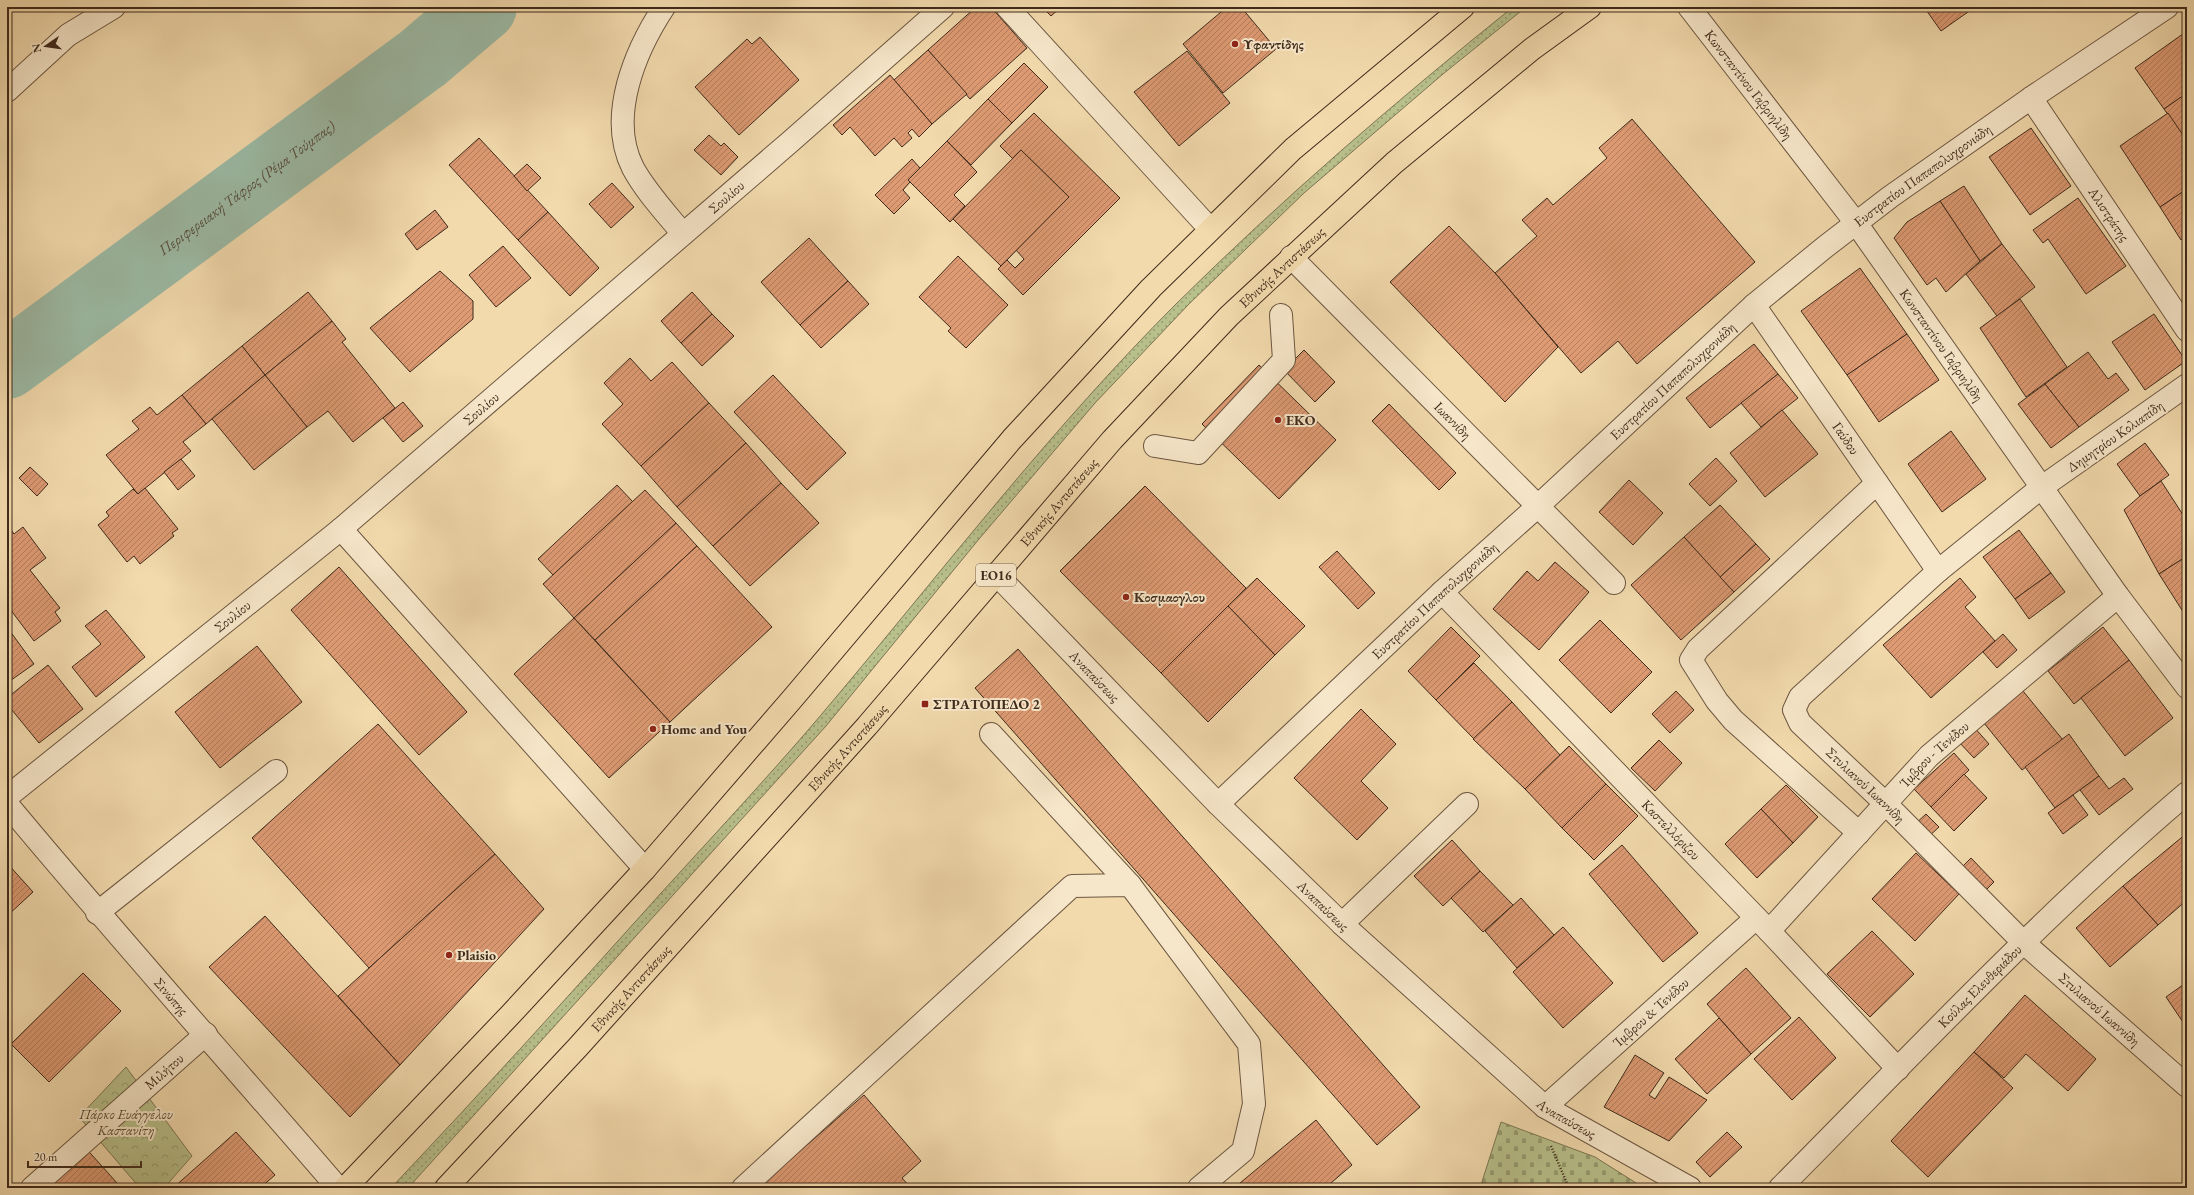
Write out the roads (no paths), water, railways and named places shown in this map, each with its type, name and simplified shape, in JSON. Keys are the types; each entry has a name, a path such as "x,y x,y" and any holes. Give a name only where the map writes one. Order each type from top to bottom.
{"main road":[{"path":"345,1188 511,1014 645,869 793,698 1012,439 1130,310 1210,229 1293,150 1463,7"},
{"name":"Εθνικής Αντιστάσεως","path":"446,1188 578,1047 867,726 1112,440 1229,316 1291,257 1424,138 1532,48 1590,7"}],"street":[{"path":"7,90 68,35 114,7"},
{"path":"664,7 650,29 631,74 623,115 623,135 632,166 640,180 683,234"},
{"name":"Σουλίου","path":"7,797 341,529 943,7"},
{"path":"1007,7 1210,229"},
{"name":"Κωνσταντίνου Γαβριηλίδη","path":"1689,7 1856,223 2118,596 2187,687"},
{"name":"Ευστρατίου Παπαπολυχρονιάδη","path":"1218,804 1442,592 1538,506 1754,305 1856,223 2031,98 2167,7"},
{"name":"Αλιστράτης","path":"2031,98 2187,330"},
{"name":"Ιωαννίδη","path":"1291,257 1614,583"},
{"name":"Γαύδου","path":"1754,305 1938,571"},
{"path":"1155,446 1198,453 1284,360 1281,315"},
{"name":"Δημητρίου Κολιαπίδη","path":"2042,487 2187,385"},
{"path":"1859,833 1733,720 1717,701 1691,660 1698,649 1877,483"},
{"name":"Στυλιανού Ιωαννίδη","path":"2042,487 1938,571 1800,697 1794,710 1800,723 1885,803 2024,943 2187,1086"},
{"path":"341,529 645,869"},
{"name":"Αναπαύσεως","path":"996,574 1218,804 1342,924 1545,1107 1690,1188"},
{"name":"Καστελλόριζου","path":"1442,592 1762,924 1898,1069"},
{"name":"Ίμβρου - Τενέδου","path":"1762,924 1859,833 1929,756 2118,596"},
{"path":"991,734 1130,885 1249,1044 1254,1104 1243,1151 1199,1188"},
{"path":"97,913 276,771"},
{"name":"Κούλας Ελευθεριάδου","path":"1780,1188 2024,943 2151,823 2187,793"},
{"name":"Σινώπης","path":"7,804 97,913 206,1034 338,1188"},
{"path":"1342,924 1467,804"},
{"path":"743,1188 1072,886 1130,885"},
{"name":"Ίμβρου & Τενέδου","path":"1545,1107 1762,924"},
{"name":"Μιλήτου","path":"32,1188 206,1034"}],"waterway":[{"name":"Περιφερειακή Τάφρος (Ρέμα Τούμπας)","path":"7,365 423,58 483,7"}],"place":[{"name":"Υφαντίδης","path":"1235,44"},
{"name":"ΕΚΟ","path":"1278,420"},
{"name":"Κοσμαογλου","path":"1126,597"},
{"name":"ΣΤΡΑΤΟΠΕΔΟ 2","path":"925,704"},
{"name":"Home and You","path":"653,729"},
{"name":"Plaisio","path":"449,955"}],"park label":[{"name":"Πάρκο Ευάγγελου Καστανίτη","path":"126,1122"}]}
